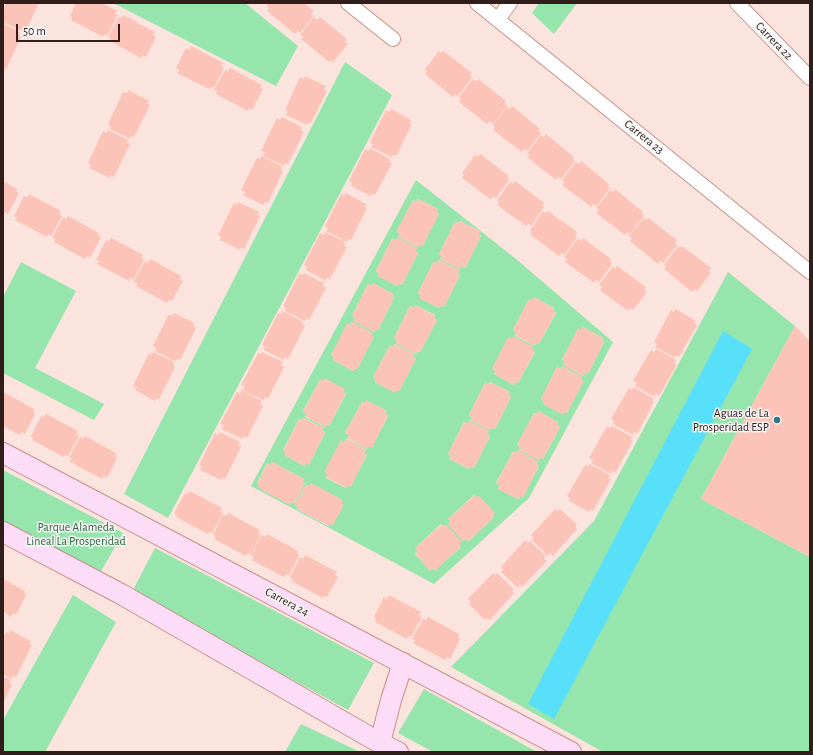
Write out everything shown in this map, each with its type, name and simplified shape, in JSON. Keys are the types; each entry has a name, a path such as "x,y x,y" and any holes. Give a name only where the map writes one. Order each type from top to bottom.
{"street":[{"path":"348,3 393,39"},
{"name":"Carrera 23","path":"477,3 810,272"},
{"path":"498,19 510,3"},
{"name":"Carrera 22","path":"738,3 810,78"},
{"name":"Carrera 24","path":"3,453 571,752"},
{"path":"3,532 121,594 398,752"},
{"path":"380,743 391,700 403,663"}],"green space":[{"path":"113,3 245,3 298,46 276,86"},
{"path":"539,3 577,3 554,34 532,13"},
{"path":"345,62 392,95 168,518 124,494"},
{"path":"416,180 516,259 613,342 529,498 434,584 251,486","holes":["418,199 438,209 436,212 439,214 418,247 398,237 400,234 397,232 413,200 416,202","460,221 480,231 478,234 481,236 465,268 462,266 460,269 440,259 442,256 439,254 455,222 458,223","397,238 417,248 415,251 418,253 402,285 399,283 397,286 378,276 379,273 376,271 392,239 395,240","439,260 459,270 458,273 460,275 444,307 441,305 439,308 420,298 421,295 418,293 434,261 437,263","373,283 393,294 392,297 394,298 378,330 375,329 374,332 354,321 355,318 352,316 368,284 372,286","534,297 554,308 553,311 556,313 539,344 536,343 535,346 515,336 516,332 513,330 529,299 533,300","415,305 435,315 434,318 437,320 420,352 417,351 416,354 396,343 397,340 394,338 410,306 414,308","352,322 372,333 371,336 374,337 357,369 355,368 353,371 333,360 334,357 331,355","583,327 603,338 602,341 604,342 588,374 585,373 583,376 564,365 565,362 562,360 578,329 581,330","513,337 533,347 532,350 535,352 518,383 516,382 514,385 494,374 496,371 492,369 508,338 512,339","395,344 414,354 413,358 416,359 399,391 397,390 395,392 375,382 376,379 373,377 390,345 393,347","562,366 582,377 581,380 583,381 567,413 564,412 563,414 543,404 544,401 541,399 557,367 561,369","320,380 344,389 343,392 346,394 329,426 327,424 325,427 305,417 307,413 303,411","490,382 510,392 508,395 511,397 495,429 492,427 490,430 470,420 472,417 469,415 485,383 488,385","367,401 387,411 385,414 388,416 372,447 369,446 367,449 347,439 349,435 345,433 362,402 365,403","539,412 558,422 557,425 560,427 543,459 541,457 539,460 519,450 520,446 517,445 534,413 537,414","304,418 324,428 322,431 325,433 309,464 306,463 304,466 285,455 286,452 283,450 299,419 302,420","469,421 489,431 487,434 490,436 474,468 471,466 469,469 450,459 451,456 448,454 464,422 467,424","346,439 366,450 364,453 367,455 351,486 348,485 346,488 326,478 328,474 325,472 341,441 344,442","513,452 537,461 536,464 539,466 523,497 520,496 518,499 498,489 500,485 496,483","272,462 304,479 302,482 305,483 295,503 291,502 290,505 258,487 260,485 257,483 267,464 271,465","306,485 342,500 333,525 330,524 328,526 297,509 298,506 295,505","474,495 477,498 479,496 494,513 492,515 494,517 468,542 466,539 463,541 448,524 451,522 448,519","441,524 444,527 446,525 461,542 459,544 461,547 435,570 433,568 430,570 415,554 418,551 415,548"]},
{"path":"21,262 76,291 35,368 104,404 94,420 3,373 3,297"},
{"path":"728,272 795,326 701,499 810,557 810,752 603,752 451,667 594,521"},
{"name":"Parque Alameda Lineal La Prosperidad","path":"3,470 123,533 100,573 3,522"},
{"path":"155,548 374,663 348,710 132,592"},
{"path":"73,595 116,622 45,752 3,752 3,720"},
{"path":"424,689 537,752 433,752 398,733"},
{"path":"301,724 360,752 285,752"}],"water":[{"path":"723,331 752,349 554,719 528,704"}],"building":[{"path":"6,3 39,3 26,30 23,29 22,31 3,22 3,9"},
{"path":"76,3 102,3 117,11 115,14 118,15 107,36 104,34 103,37 71,20 72,17 70,16"},
{"path":"269,3 304,3 314,11 311,14 314,16 300,33 297,31 295,34 267,11 269,8 267,6"},
{"path":"123,15 155,32 153,35 156,37 146,57 143,55 141,58 110,41 111,39 108,37 119,17 122,18"},
{"path":"314,17 317,20 320,17 347,39 345,42 348,44 333,62 331,60 329,62 301,39 303,37 300,35"},
{"path":"3,24 20,32 19,35 21,37 6,69 3,68"},
{"path":"191,46 223,63 221,66 224,68 214,88 211,87 209,89 177,73 179,70 176,68 186,48 190,50"},
{"path":"439,51 441,53 443,51 472,73 470,76 472,78 458,96 455,94 453,97 425,74 427,71 425,69"},
{"path":"230,68 262,85 260,88 263,89 252,110 249,108 248,111 216,94 217,91 214,90 225,70 228,71"},
{"path":"305,76 326,86 324,90 327,91 311,123 308,122 307,125 286,115 288,111 285,110 300,77 304,79"},
{"path":"473,79 476,81 478,79 506,101 504,104 507,106 493,124 490,121 487,124 459,102 461,99 459,97"},
{"path":"128,90 149,101 147,104 150,105 134,137 131,136 130,139 110,129 111,126 108,124 123,92 127,93"},
{"path":"512,106 540,129 538,131 541,133 527,151 524,149 522,152 493,130 495,127 493,125 507,107 510,109"},
{"path":"391,109 411,120 410,123 412,124 396,156 393,155 392,157 371,147 373,144 370,142 386,110 389,112"},
{"path":"282,117 302,127 301,130 304,132 288,164 285,163 284,166 263,156 265,152 261,151 277,118 280,120"},
{"path":"108,130 128,140 127,143 130,144 114,177 111,175 110,178 89,168 91,165 88,163 103,131 107,133"},
{"path":"546,134 574,157 572,159 575,161 561,179 558,177 556,180 528,158 530,155 527,153 541,135 544,137"},
{"path":"370,148 390,159 389,162 392,163 375,195 372,194 371,196 351,186 352,183 349,181 365,149 369,151"},
{"path":"480,154 509,176 507,178 509,180 496,198 493,196 491,200 462,178 464,175 462,173 475,155 478,157"},
{"path":"262,156 282,167 281,169 283,171 268,203 265,202 263,205 243,195 245,192 241,190 257,158 260,159"},
{"path":"581,161 609,184 607,186 610,188 596,206 593,204 591,207 562,185 565,182 562,180 576,162 579,164"},
{"path":"3,181 17,189 16,192 19,193 8,214 5,212 3,216"},
{"path":"515,181 544,203 542,205 544,207 531,226 528,223 526,226 497,205 499,202 497,200 510,182 513,184"},
{"path":"615,189 643,212 641,214 644,216 630,234 627,232 625,235 596,213 599,210 596,208 610,190 613,192"},
{"path":"346,193 366,204 365,207 367,208 351,240 348,239 347,242 326,231 328,228 325,226 341,194 344,196"},
{"path":"29,194 61,211 59,214 62,216 51,236 48,234 47,237 15,220 17,218 14,216 24,196 27,197"},
{"path":"418,199 438,209 436,212 439,214 423,246 420,245 418,247 398,237 400,234 396,232 413,200 416,202"},
{"path":"238,202 259,212 257,215 260,216 244,249 241,247 240,250 220,240 221,237 218,235 234,203 237,205"},
{"path":"543,211 546,213 548,211 577,232 575,235 577,237 564,255 561,253 559,256 530,234 532,232 530,230"},
{"path":"68,216 99,233 98,236 101,237 90,258 87,256 85,259 54,242 55,239 52,238 63,217 66,219"},
{"path":"644,218 646,220 648,218 677,240 675,243 677,245 663,263 660,261 658,264 630,241 632,238 629,236"},
{"path":"460,221 480,231 478,234 481,236 465,268 462,266 460,269 440,259 442,256 439,254 455,222 458,223"},
{"path":"325,232 345,242 344,246 347,247 330,279 327,278 326,281 306,270 307,267 304,265 320,233 324,235"},
{"path":"111,238 143,255 141,258 144,260 133,280 130,278 129,281 97,264 99,261 96,260 106,240 109,241"},
{"path":"397,238 417,248 415,251 418,253 402,285 399,283 398,286 377,276 379,273 376,271 392,239 395,240"},
{"path":"578,238 581,241 583,238 611,259 610,262 612,264 599,282 596,280 594,283 565,262 567,259 564,257"},
{"path":"678,246 680,248 682,246 711,268 709,271 711,273 697,291 694,289 692,292 664,269 666,267 664,265"},
{"path":"150,259 181,276 180,280 183,281 172,301 169,300 167,303 136,286 137,283 134,281 145,261 148,263"},
{"path":"439,260 459,270 458,273 460,275 444,307 441,305 440,308 419,298 421,295 418,293 434,261 437,263"},
{"path":"613,266 615,269 617,266 646,287 644,290 647,292 633,310 630,308 628,311 600,290 602,287 599,285"},
{"path":"304,273 324,283 323,286 326,288 309,320 306,318 305,321 285,311 286,308 283,306 299,274 302,275"},
{"path":"373,283 393,294 392,297 394,298 378,330 375,329 374,332 354,321 355,318 352,316 368,284 372,286"},
{"path":"534,297 554,308 553,311 556,312 539,344 536,343 535,346 515,335 516,332 513,330 529,299 533,300"},
{"path":"415,305 435,316 434,318 437,320 420,352 417,351 416,354 396,343 397,340 394,338 410,306 414,308"},
{"path":"676,309 696,321 694,323 697,325 679,357 676,355 675,358 655,347 657,344 654,342 671,310 674,312"},
{"path":"283,311 303,322 302,325 305,326 288,359 285,357 284,360 264,350 265,346 262,345 278,313 282,314"},
{"path":"174,313 194,323 193,326 196,328 180,360 177,359 175,361 155,351 156,348 153,346 169,314 172,316"},
{"path":"352,322 373,333 371,336 374,337 357,369 355,368 353,371 333,360 334,357 331,355 347,323 351,325"},
{"name":"Aguas de La Prosperidad ESP","path":"795,326 810,341 810,557 701,499"},
{"path":"583,327 603,338 602,341 604,342 588,374 585,373 584,376 563,365 565,362 562,360 578,328 581,330"},
{"path":"513,336 533,347 532,350 535,351 518,383 516,382 514,385 494,374 496,371 492,369 508,337 512,339"},
{"path":"394,344 414,354 413,358 416,359 399,391 397,390 395,393 375,382 376,379 373,377 390,345 393,347"},
{"path":"656,349 676,360 674,363 677,364 659,396 656,394 655,397 635,386 637,383 633,381 651,350 654,352"},
{"path":"153,352 174,362 173,365 175,367 159,399 157,398 155,401 135,390 136,387 133,386 149,353 152,355"},
{"path":"262,352 283,362 281,365 284,367 268,399 265,397 263,400 243,390 245,386 241,385 258,353 261,354"},
{"path":"562,366 582,377 581,380 584,381 567,413 564,412 563,415 543,404 544,401 541,399 557,367 561,369"},
{"path":"324,378 345,389 343,392 346,393 329,426 327,424 325,427 305,416 307,413 303,412 320,380 323,381"},
{"path":"489,382 510,392 508,395 511,397 495,429 492,427 490,430 470,420 472,417 469,415 485,383 488,385"},
{"path":"633,387 653,398 652,401 654,402 637,434 634,432 633,435 613,424 614,421 611,419 629,388 632,390"},
{"path":"242,390 262,401 260,404 263,406 247,438 244,436 242,439 222,429 224,425 220,424 237,392 240,393"},
{"path":"3,392 34,409 33,412 35,414 25,434 22,432 20,435 3,426"},
{"path":"366,400 387,411 385,414 388,415 372,448 369,446 367,449 347,438 349,435 345,433 362,402 365,403"},
{"path":"538,411 558,422 557,425 560,427 543,459 541,457 539,460 519,450 520,446 517,445 534,413 537,414"},
{"path":"46,414 78,431 76,434 79,436 68,456 65,455 64,457 32,440 34,438 31,436 41,416 44,417"},
{"path":"303,418 324,428 322,431 325,432 309,465 306,463 304,466 284,455 286,452 283,451 299,419 302,420"},
{"path":"469,421 489,431 487,434 490,436 474,468 471,466 470,469 449,459 451,456 448,454 464,422 467,424"},
{"path":"607,426 610,428 612,426 632,437 630,440 633,441 615,473 612,471 611,474 591,463 593,460 589,458"},
{"path":"220,432 240,442 238,445 241,447 225,479 222,477 221,480 200,470 202,467 199,465 215,433 218,435"},
{"path":"85,436 116,453 115,456 117,458 107,478 104,476 102,479 70,462 72,459 69,458 80,437 83,439"},
{"path":"346,439 366,450 364,453 367,454 351,487 348,485 347,488 326,477 328,474 324,472 341,440 344,442"},
{"path":"517,450 538,461 536,464 539,465 523,498 520,496 518,499 498,489 500,485 496,484 513,452 516,453"},
{"path":"272,462 304,479 302,482 305,483 294,504 291,502 290,505 258,488 260,485 257,484 268,463 271,465"},
{"path":"589,464 610,475 608,478 611,479 593,511 590,509 589,512 569,501 570,498 567,496 585,465 588,466"},
{"path":"311,483 343,500 341,503 344,505 333,525 330,524 329,526 297,509 298,506 295,505 306,485 309,486"},
{"path":"190,491 222,508 220,511 223,513 212,533 209,532 208,534 176,517 177,515 174,513 185,493 188,494"},
{"path":"475,495 477,498 479,496 495,513 492,515 494,517 468,542 466,539 463,541 448,524 451,522 448,519"},
{"path":"555,509 558,511 560,509 577,524 575,527 577,529 553,556 550,553 548,556 532,540 534,538 531,535"},
{"path":"228,513 260,530 258,533 261,535 251,555 248,553 246,556 214,539 216,536 213,535 223,514 226,516"},
{"path":"442,524 444,527 446,525 462,542 459,544 461,546 435,571 433,568 430,571 415,553 418,551 415,548"},
{"path":"267,534 298,551 297,554 299,555 289,576 286,574 284,577 252,560 254,557 251,556 262,535 265,537"},
{"path":"525,540 528,543 530,541 546,556 544,559 547,561 522,587 520,585 518,588 501,572 503,569 501,567"},
{"path":"305,555 337,572 335,575 338,577 327,597 324,596 323,598 291,581 293,579 290,577 300,557 303,559"},
{"path":"493,573 495,575 497,573 514,589 512,591 514,593 490,620 487,618 485,620 469,604 471,602 468,599"},
{"path":"3,579 25,591 24,593 26,595 16,615 13,613 11,617 3,612"},
{"path":"389,595 421,612 419,616 422,617 411,637 408,636 407,639 375,622 376,619 374,617 384,597 387,599"},
{"path":"428,617 459,634 458,637 460,639 450,659 447,657 445,660 413,643 415,640 412,639 423,619 426,620"},
{"path":"10,630 31,641 29,644 32,645 16,677 13,676 12,679 3,674 3,637 6,632 9,633"},
{"path":"3,676 11,680 9,683 12,684 3,703"}],"place":[{"name":"Aguas de La Prosperidad ESP","path":"777,420"}]}
